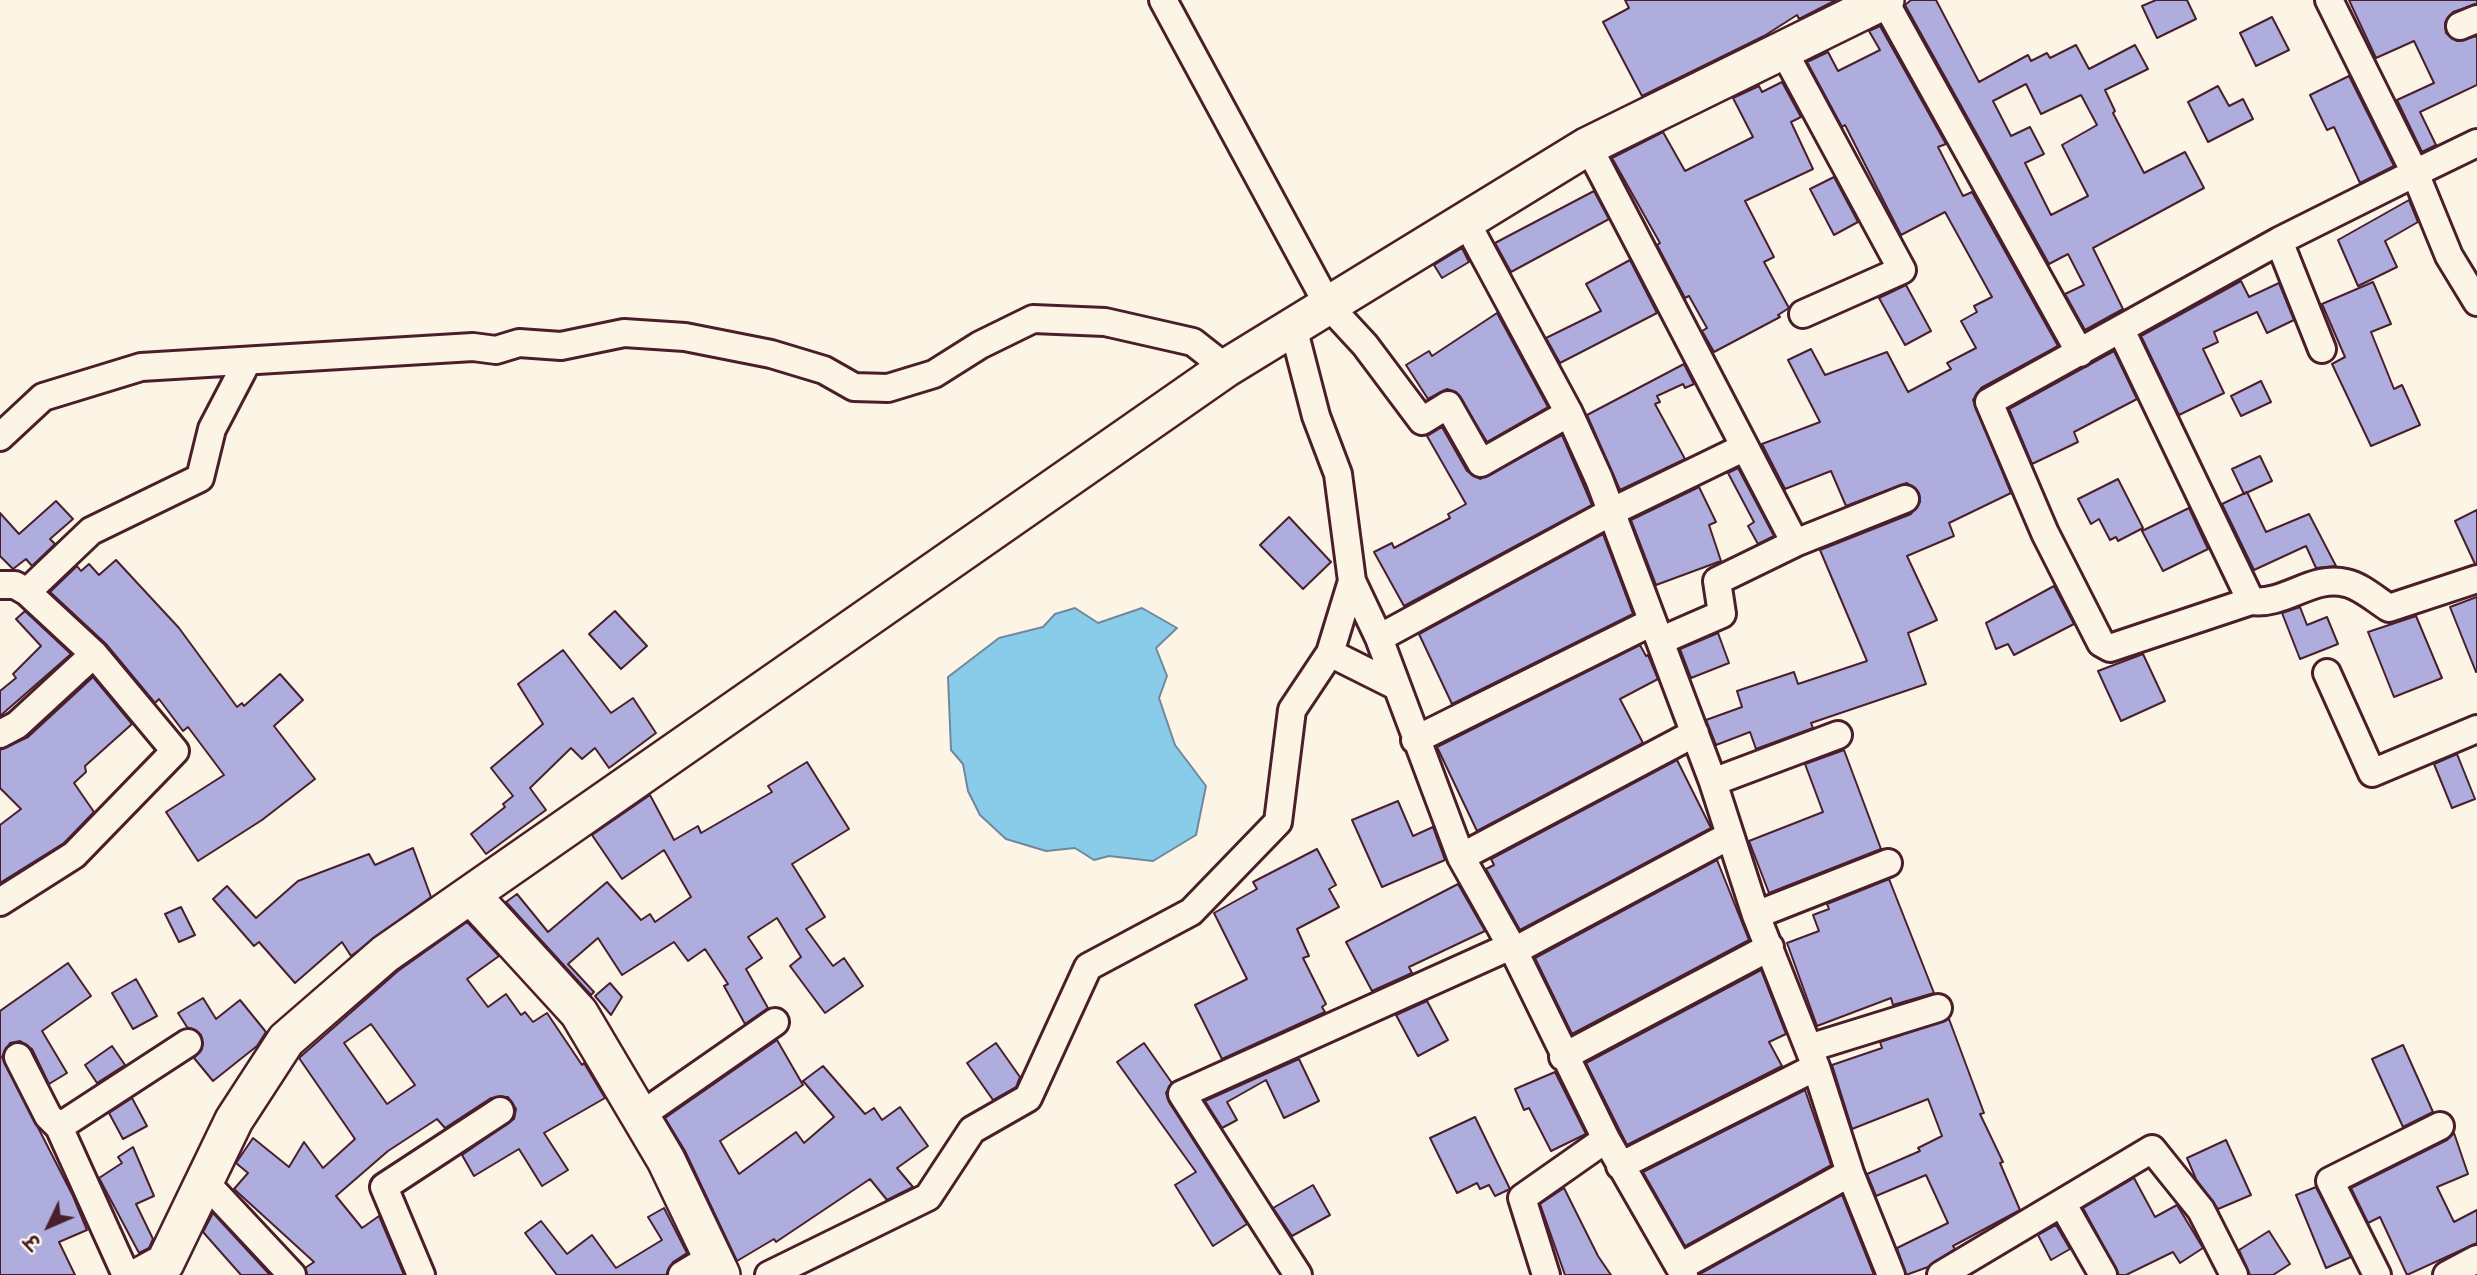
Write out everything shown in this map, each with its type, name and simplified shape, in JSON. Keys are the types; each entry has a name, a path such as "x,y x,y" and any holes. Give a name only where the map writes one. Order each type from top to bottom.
{"street":[{"path":"1163,0 1328,305 1365,345 1422,421 1448,405 1481,463 1569,413"},
{"path":"143,1275 166,1263 234,1120 286,1040 385,954 1226,369 1588,146 1885,0 2080,353"},
{"path":"2329,0 2415,173 2449,256 2477,302"},
{"path":"1783,50 1902,270 1803,314"},
{"path":"2477,143 2279,242 1989,402 2045,533 2101,643 2110,648 2251,601 2265,603 2329,581 2348,583 2389,608 2477,579"},
{"path":"1588,146 1795,543"},
{"path":"1465,220 1569,413 1611,512 1713,782 1756,915 1813,1058 1850,1173 1891,1275"},
{"path":"2279,242 2322,349"},
{"path":"0,438 43,397 141,367 473,347 496,349 519,343 561,346 624,333 685,337 771,354 824,370 854,387 888,388 934,374 980,345 1033,319 1105,321 1193,342 1226,369"},
{"path":"1293,327 1317,416 1338,474 1352,581 1379,638 1461,857 1513,948 1563,1057 1620,1166 1682,1271 1850,1173"},
{"path":"2121,330 2251,601"},
{"path":"27,592 91,531 200,478 212,429 247,362"},
{"path":"1379,638 1611,512 1745,447"},
{"path":"1415,740 1656,632 1721,614 1717,581 1795,543 1905,499"},
{"path":"769,1275 928,1197 972,1130 1028,1098 1087,967 1191,912 1278,822 1292,710 1331,653 1352,581"},
{"path":"0,585 16,585 27,592 93,654 175,751 74,855 0,902"},
{"path":"1331,653 1396,686"},
{"path":"0,734 18,725 93,654"},
{"path":"2326,673 2372,773 2477,729"},
{"path":"1461,857 1695,733"},
{"path":"1713,782 1838,734"},
{"path":"1298,1275 1182,1094 1513,948 1729,836"},
{"path":"1756,915 1888,863"},
{"path":"471,895 579,1013 666,1160 705,1269"},
{"path":"1563,1057 1770,947"},
{"path":"1620,1166 1813,1058 1938,1008"},
{"path":"640,1116 775,1022"},
{"path":"59,1127 188,1043"},
{"path":"18,1057 48,1116 59,1127 126,1275"},
{"path":"421,1275 384,1187 500,1111"},
{"path":"2377,1275 2330,1181 2440,1126"},
{"path":"1546,1275 1522,1198 1606,1139"},
{"path":"1941,1275 2152,1149 2201,1210 2234,1275"},
{"path":"205,1182 292,1275"},
{"path":"2062,1203 2103,1275"},
{"path":"2447,1275 2477,1259"}],"water":[{"path":"1075,608 1098,623 1142,608 1177,628 1156,648 1167,676 1159,698 1175,745 1206,786 1196,835 1153,861 1109,856 1094,860 1075,848 1046,851 1006,839 980,815 968,791 963,764 951,750 948,677 999,638 1043,627 1055,614"}],"building":[{"path":"1625,0 1836,0 1799,19 1797,15 1764,36 1642,96 1603,22 1629,8"},
{"path":"1911,0 1936,0 1979,82 2028,55 2031,61 2047,53 2050,58 2076,45 2089,69 2135,45 2148,69 2105,90 2115,111 2113,113 2144,173 2185,152 2204,188 2093,248 2123,309 2085,330 2065,294 2084,285 2068,254 2049,264 1905,5","holes":["2026,84 2041,114 2081,95 2097,125 2062,145 2088,196 2051,215 2025,163 2044,154 2030,127 2011,136 1993,101"]},
{"path":"2156,0 2187,0 2196,19 2157,38 2142,6"},
{"path":"2349,0 2477,0 2477,4 2453,12 2445,23 2446,33 2457,41 2477,36 2477,85 2420,112 2436,145 2422,152 2397,100 2434,83 2414,41 2376,58"},
{"path":"2272,17 2289,50 2256,66 2240,33"},
{"path":"1880,26 1946,144 1938,147 1963,196 1972,192 2058,346 1981,388 1973,400 2011,493 1949,523 1954,536 1907,556 1937,620 1908,633 1926,684 1811,723 1813,728 1756,749 1750,732 1716,745 1706,720 1742,707 1737,691 1794,672 1798,684 1867,661 1820,550 1911,514 1920,502 1919,493 1907,483 1846,506 1831,471 1785,489 1762,444 1820,422 1788,360 1811,349 1825,375 1887,352 1908,392 1951,369 1947,363 1976,348 1961,321 1977,312 1974,306 1992,297 1945,212 1901,235 1845,125 1842,127 1807,62 1828,52 1838,71 1880,50 1869,31"},
{"path":"2349,76 2394,166 2360,183 2334,127 2327,130 2310,95"},
{"path":"1782,82 1801,117 1791,122 1813,169 1745,201 1774,257 1764,262 1789,308 1778,315 1780,317 1714,352 1702,331 1707,328 1689,296 1685,298 1657,245 1660,243 1612,158 1663,132 1685,171 1753,137 1733,98 1759,86 1762,92"},
{"path":"2218,86 2229,106 2243,99 2253,119 2208,142 2188,102"},
{"path":"1834,177 1858,222 1834,235 1810,189"},
{"path":"1594,191 1609,219 1511,272 1495,243"},
{"path":"2409,200 2418,222 2385,241 2397,267 2358,286 2338,240"},
{"path":"1462,248 1469,262 1442,278 1434,265"},
{"path":"1630,260 1657,313 1560,363 1546,338 1601,311 1586,284"},
{"path":"2241,281 2249,297 2279,283 2294,320 2267,333 2257,312 2214,332 2218,342 2203,349 2224,393 2179,415 2141,336"},
{"path":"2373,282 2391,324 2371,332 2394,389 2402,385 2420,425 2371,446 2332,364 2345,357 2322,304"},
{"path":"1906,285 1931,331 1905,345 1879,298"},
{"path":"1497,313 1548,407 1487,442 1456,392 1447,389 1428,399 1406,365 1429,351 1432,356"},
{"path":"2114,351 2137,399 2074,432 2078,442 2032,464 2009,409"},
{"path":"1684,364 1694,384 1685,388 1683,384 1657,396 1660,402 1655,404 1685,459 1620,490 1587,415"},
{"path":"2261,381 2271,402 2241,416 2231,396"},
{"path":"1442,427 1467,471 1480,479 1562,435 1592,505 1404,606 1374,552 1392,543 1394,548 1450,518 1448,514 1466,504 1427,436"},
{"path":"2260,456 2272,481 2244,494 2232,469"},
{"path":"1738,468 1774,536 1758,544 1748,526 1754,522 1728,473"},
{"path":"2118,479 2143,528 2118,541 2116,537 2110,540 2099,519 2091,524 2078,499"},
{"path":"1699,487 1716,522 1709,525 1721,561 1656,585 1631,520"},
{"path":"2247,492 2266,532 2309,514 2336,566 2316,568 2306,546 2254,570 2222,504"},
{"path":"56,501 73,519 50,539 55,544 32,566 26,559 13,569 0,556 0,513 19,534"},
{"path":"2189,508 2208,549 2163,571 2142,531"},
{"path":"2477,510 2477,564 2475,564 2455,521"},
{"path":"1289,517 1331,562 1303,589 1260,545"},
{"path":"1603,534 1633,614 1452,704 1419,634"},
{"path":"116,560 179,628 237,707 242,703 244,706 280,674 303,700 274,726 315,779 262,820 198,861 166,812 224,775 188,727 183,731 159,699 155,703 106,644 50,592 77,566 81,571 89,564 99,575"},
{"path":"2054,586 2074,624 2014,655 2008,644 1996,649 1986,623"},
{"path":"2477,597 2477,672 2476,672 2450,607"},
{"path":"2300,607 2307,625 2327,617 2338,644 2300,659 2282,613"},
{"path":"25,611 71,654 0,716 0,691 16,678 13,674 41,646 16,619"},
{"path":"615,611 647,646 621,669 589,634"},
{"path":"2416,616 2442,678 2394,697 2368,632"},
{"path":"1718,633 1729,663 1691,678 1680,649"},
{"path":"1640,645 1646,656 1648,655 1658,679 1620,699 1643,743 1477,831 1437,747"},
{"path":"563,650 611,713 633,698 656,733 609,768 595,748 582,759 571,748 530,788 546,810 486,854 471,834 505,807 503,804 513,796 491,768 543,724 518,684"},
{"path":"2143,654 2165,701 2121,721 2098,671"},
{"path":"93,677 132,724 85,766 86,772 74,783 94,812 64,843 0,883 0,825 21,809 0,788 0,750 28,737"},
{"path":"1844,750 1881,849 1769,893 1749,841 1823,812 1805,764"},
{"path":"2457,754 2475,799 2452,808 2434,764"},
{"path":"1677,760 1711,828 1520,930 1486,869 1494,865 1491,859"},
{"path":"807,762 849,829 792,864 825,917 806,929 833,966 844,958 863,986 825,1013 790,966 801,957 777,918 748,937 762,958 746,969 768,1008 745,1024 724,986 728,984 705,949 688,961 674,942 622,975 598,938 568,964 594,992 591,995 506,902 517,894 548,932 607,882 641,920 650,914 655,922 691,897 664,850 622,879 592,835 650,795 674,840 698,826 701,833 772,792 768,786"},
{"path":"1398,801 1413,836 1433,827 1445,860 1382,887 1352,820"},
{"path":"413,848 431,897 351,956 342,942 295,983 259,942 254,946 213,899 227,886 256,918 298,881 369,854 375,865"},
{"path":"1317,849 1336,885 1329,889 1339,907 1297,929 1309,956 1303,958 1326,1004 1322,1007 1325,1012 1222,1059 1195,1005 1247,979 1214,913 1257,889 1253,882"},
{"path":"1717,860 1749,940 1572,1034 1535,958"},
{"path":"1889,879 1934,993 1893,1005 1891,998 1817,1026 1787,943 1819,931 1813,915 1829,909 1827,904"},
{"path":"1458,884 1485,931 1409,967 1412,973 1372,991 1346,942"},
{"path":"181,907 195,935 179,942 165,914"},
{"path":"467,922 499,956 467,979 488,1007 506,994 521,1015 525,1012 533,1022 547,1013 582,1065 584,1063 605,1098 544,1133 568,1170 542,1186 519,1149 474,1176 462,1155 514,1119 516,1109 508,1097 491,1098 445,1128 437,1119 388,1151 336,1196 362,1228 379,1216 404,1275 307,1275 305,1268 314,1262 234,1189 248,1173 236,1163 253,1138 289,1167 304,1142 323,1168 355,1139 299,1058 398,971","holes":["371,1024 415,1085 387,1104 344,1043"]},
{"path":"68,963 91,996 42,1031 67,1073 49,1084 32,1049 20,1041 10,1043 2,1057 73,1196 87,1230 59,1242 75,1275 0,1275 0,1011"},
{"path":"1761,970 1786,1034 1769,1042 1782,1066 1627,1145 1586,1063"},
{"path":"136,979 157,1016 133,1029 112,993"},
{"path":"610,983 622,997 611,1015 595,996"},
{"path":"203,998 216,1019 240,1000 266,1032 257,1046 213,1081 194,1058 202,1049 201,1035 187,1027 178,1013"},
{"path":"1427,1001 1448,1040 1418,1056 1396,1015"},
{"path":"1949,1019 1984,1113 1980,1114 2003,1162 2000,1163 2020,1210 1953,1246 1955,1249 1928,1267 1906,1275 1897,1248 1948,1223 1926,1175 1876,1196 1867,1174 1920,1151 1918,1148 1942,1136 1928,1099 1852,1129 1832,1065 1882,1048 1880,1042"},
{"path":"777,1040 803,1085 720,1141 739,1174 796,1132 804,1143 834,1117 803,1081 823,1066 865,1114 874,1108 882,1120 900,1107 928,1146 897,1168 913,1187 887,1200 870,1179 776,1242 774,1239 737,1261 685,1151 665,1118"},
{"path":"996,1043 1020,1077 1016,1087 993,1100 967,1063"},
{"path":"1144,1043 1172,1083 1166,1093 1169,1102 1247,1224 1213,1246 1175,1185 1196,1172 1117,1062"},
{"path":"2403,1045 2433,1112 2403,1127 2372,1059"},
{"path":"112,1046 125,1065 97,1083 85,1065"},
{"path":"1299,1059 1319,1101 1284,1118 1266,1080 1227,1102 1237,1120 1222,1128 1205,1101"},
{"path":"1555,1072 1586,1134 1551,1151 1529,1108 1524,1110 1515,1089"},
{"path":"1805,1090 1831,1165 1685,1246 1643,1172"},
{"path":"132,1098 147,1126 123,1139 109,1113"},
{"path":"1475,1117 1510,1189 1495,1196 1489,1185 1480,1189 1477,1183 1457,1193 1430,1138"},
{"path":"2454,1133 2468,1174 2437,1187 2454,1222 2477,1210 2477,1243 2407,1275 2380,1217 2368,1223 2351,1188 2447,1140"},
{"path":"2226,1140 2251,1195 2218,1209 2196,1179 2187,1158"},
{"path":"133,1147 154,1196 136,1204 153,1239 149,1248 139,1253 99,1178 122,1163 118,1157"},
{"path":"2134,1178 2155,1217 2177,1205 2203,1248 2180,1263 2173,1252 2126,1275 2119,1275 2083,1208"},
{"path":"1313,1185 1330,1215 1292,1236 1273,1208"},
{"path":"2316,1187 2351,1257 2326,1268 2296,1195"},
{"path":"1564,1188 1598,1256 1611,1275 1565,1275 1540,1204"},
{"path":"1842,1195 1874,1275 1700,1275 1700,1274"},
{"path":"664,1208 687,1253 673,1262 666,1275 557,1275 525,1233 541,1221 567,1254 592,1235 616,1268 662,1240 648,1217"},
{"path":"213,1213 270,1275 241,1275 203,1232"},
{"path":"2056,1225 2070,1249 2051,1260 2038,1235"},
{"path":"2269,1231 2290,1264 2273,1275 2250,1275 2239,1250"}]}
